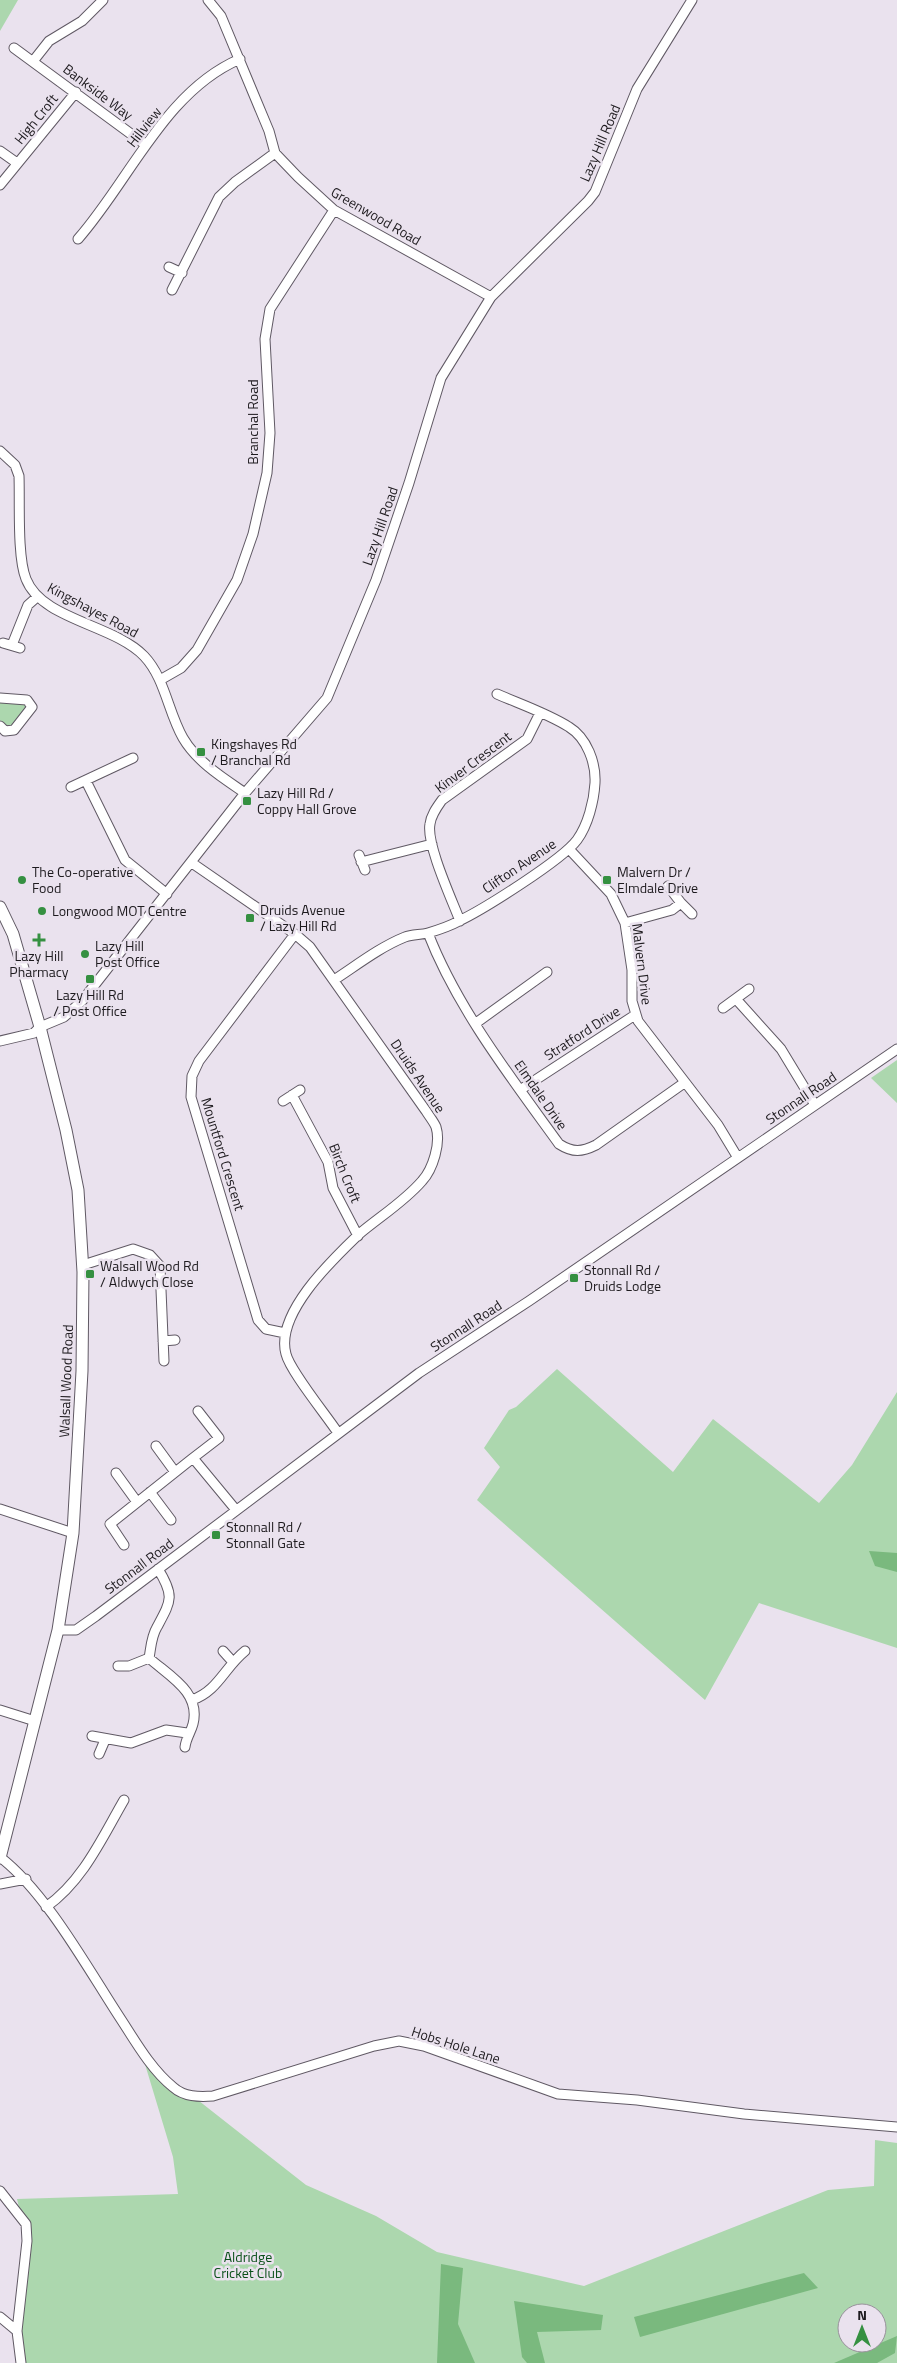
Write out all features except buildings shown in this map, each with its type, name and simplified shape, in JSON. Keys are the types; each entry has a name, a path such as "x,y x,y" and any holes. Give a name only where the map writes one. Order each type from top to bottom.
{"street":[{"path":"34,60 49,41 82,21 103,0"},
{"name":"Greenwood Road","path":"208,0 221,16 240,59 269,131 275,153 334,210 491,297"},
{"name":"Lazy Hill Road","path":"0,1041 34,1033 40,1027 64,1017 82,1000 192,863 245,793 327,698 376,580 409,483 441,378 491,297 588,202 595,192 637,89 692,0"},
{"name":"Bankside Way","path":"14,48 34,60 146,145"},
{"name":"Hillview","path":"78,239 89,233 146,145 192,90 217,71 240,59"},
{"name":"High Croft","path":"0,186 76,92"},
{"name":"High Croft","path":"0,151 17,163"},
{"path":"172,290 182,273 200,232 220,197 235,182 275,153"},
{"name":"Branchal Road","path":"160,680 181,668 197,650 237,580 253,534 267,473 270,433 265,339 270,309 334,210"},
{"path":"169,267 182,273"},
{"name":"Kingshayes Road","path":"0,451 15,465 19,476 22,557 26,578 37,597 69,616 126,642 145,657 160,680 183,738 197,756 245,793"},
{"path":"12,646 28,606 37,597"},
{"name":"Clifton Avenue","path":"334,980 385,946 407,936 428,933 460,921 517,886 569,849 585,827 591,807 596,775 592,758 583,741 570,727 497,694"},
{"path":"0,698 27,700 32,707 14,730 5,731 0,726"},
{"name":"Kinver Crescent","path":"460,921 432,844 429,825 434,812 442,800 527,739 540,714"},
{"path":"71,787 133,758"},
{"path":"86,781 125,860 167,894"},
{"path":"362,862 432,844"},
{"name":"Malvern Drive","path":"569,849 611,894 625,923 635,1015 718,1126 738,1158"},
{"name":"Druids Avenue","path":"192,863 295,934 310,947 426,1111 436,1128 436,1146 433,1163 423,1181 358,1236 298,1302 285,1333"},
{"path":"668,886 692,914"},
{"path":"625,923 672,910 681,903"},
{"name":"Walsall Wood Road","path":"0,907 12,934 40,1027 66,1130 78,1190 83,1266 82,1371 73,1533 58,1630 0,1857"},
{"name":"Elmdale Drive","path":"428,933 440,966 476,1023 520,1090 559,1144 568,1150 576,1152 596,1145 684,1083"},
{"name":"Mountford Crescent","path":"285,1333 266,1329 258,1320 191,1097 192,1076 199,1061 295,934"},
{"path":"476,1023 544,978"},
{"path":"723,1008 749,989"},
{"path":"736,999 781,1049 815,1104"},
{"name":"Stratford Drive","path":"520,1090 635,1015"},
{"name":"Stonnall Road","path":"58,1630 76,1630 419,1373 529,1301 897,1049"},
{"name":"Birch Croft","path":"283,1101 296,1092 328,1162 333,1188 358,1236"},
{"path":"83,1266 133,1249 150,1254 160,1266 164,1361"},
{"path":"285,1333 286,1354 338,1433"},
{"path":"163,1341 175,1340"},
{"path":"124,1545 110,1524 219,1438 198,1412"},
{"path":"156,1446 175,1472"},
{"path":"193,1458 236,1510"},
{"path":"116,1473 137,1502"},
{"path":"150,1492 171,1520"},
{"path":"0,1509 73,1533"},
{"path":"150,1658 151,1641 156,1628 167,1612 170,1599 166,1582 158,1569"},
{"path":"223,1651 232,1661"},
{"path":"192,1700 206,1695 232,1661 245,1651"},
{"path":"118,1666 129,1666 150,1658"},
{"path":"150,1658 180,1683 192,1700 192,1724 187,1734 185,1747"},
{"path":"0,1710 35,1721"},
{"path":"92,1736 105,1740 131,1743 166,1730 187,1734"},
{"path":"99,1754 105,1740"},
{"path":"46,1907 63,1895 76,1880 124,1800"},
{"name":"Hobs Hole Lane","path":"0,1857 26,1879 141,2051 174,2088 194,2097 213,2096 374,2046 399,2041 424,2046 558,2094 637,2100 744,2114 897,2127"},
{"path":"0,1884 26,1879"},
{"path":"0,2191 26,2224 27,2242 17,2331 21,2363"},
{"path":"0,2317 17,2331"}],"green space":[{"path":"0,0 18,0 0,31"},
{"path":"0,701 26,703 27,707 13,725 5,726 0,720"},
{"path":"897,1060 897,1103 871,1078"},
{"path":"557,1369 673,1472 713,1419 819,1503 852,1465 897,1392 897,1648 759,1603 705,1700 477,1500 500,1467 484,1448 509,1410 516,1407"},
{"path":"869,1551 897,1553 897,1572 875,1566"},
{"name":"Aldridge Cricket Club","path":"141,2051 174,2088 194,2097 306,2185 376,2216 437,2252 584,2286 828,2190 874,2186 875,2140 897,2143 897,2363 21,2363 17,2331 27,2241 17,2199 178,2194 173,2157"},
{"path":"441,2264 463,2268 458,2324 475,2363 437,2363"},
{"path":"804,2273 818,2288 640,2337 634,2317"},
{"path":"514,2301 603,2315 601,2330 537,2332 545,2363 527,2363 522,2357"},
{"path":"897,2336 895,2353 877,2363 834,2363 857,2353 887,2353 887,2340"}],"place":[{"name":"Kingshayes Rd / Branchal Rd","path":"201,752"},
{"name":"Lazy Hill Rd / Coppy Hall Grove","path":"247,801"},
{"name":"The Co-operative Food","path":"22,880"},
{"name":"Malvern Dr / Elmdale Drive","path":"607,880"},
{"name":"Longwood MOT Centre","path":"42,911"},
{"name":"Druids Avenue / Lazy Hill Rd","path":"250,918"},
{"name":"Lazy Hill Pharmacy","path":"39,940"},
{"name":"Lazy Hill Post Office","path":"85,954"},
{"name":"Lazy Hill Rd / Post Office","path":"90,979"},
{"name":"Walsall Wood Rd / Aldwych Close","path":"90,1274"},
{"name":"Stonnall Rd / Druids Lodge","path":"574,1278"},
{"name":"Stonnall Rd / Stonnall Gate","path":"216,1535"}]}
